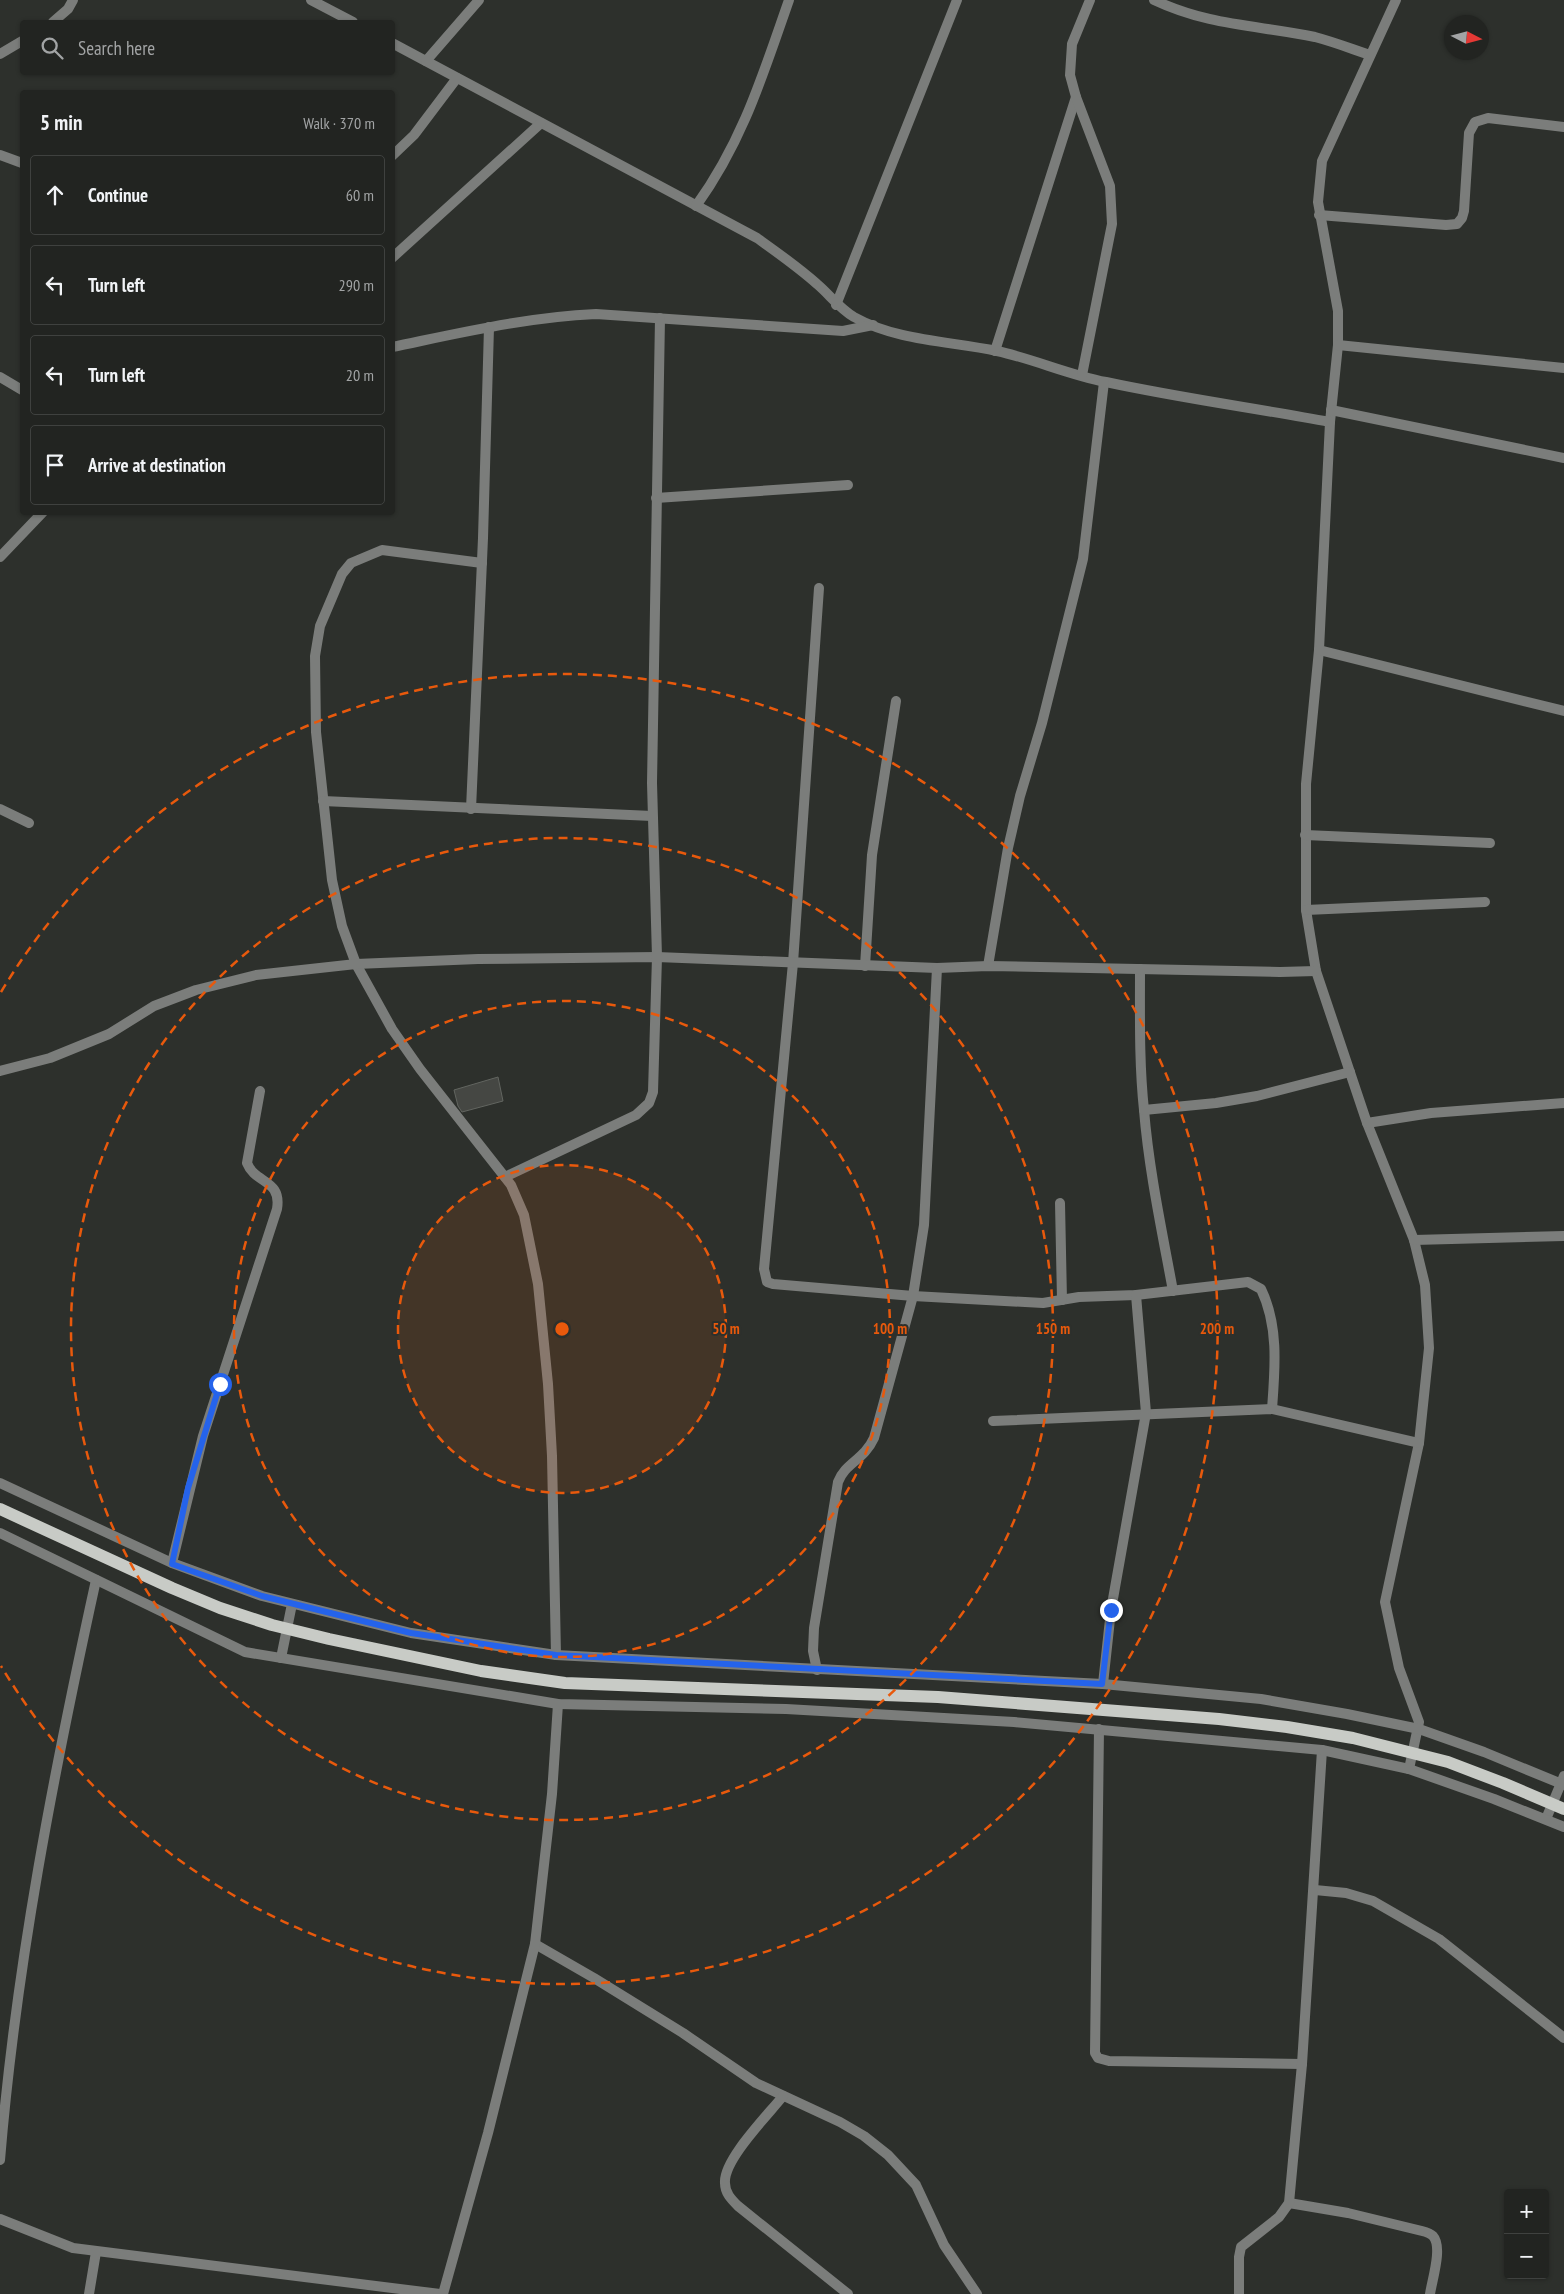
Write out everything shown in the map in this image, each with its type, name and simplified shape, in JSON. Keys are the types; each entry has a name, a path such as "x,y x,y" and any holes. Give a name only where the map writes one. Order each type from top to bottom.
{"main road":[{"path":"0,1509 220,1608 272,1625 329,1639 480,1671 565,1683 938,1697 1219,1719 1287,1727 1353,1738 1448,1762 1503,1782 1564,1809"}],"street":[{"path":"55,20 68,9 73,0"},
{"path":"312,0 349,20"},
{"path":"426,62 479,0"},
{"path":"696,206 713,182 735,144 762,80 790,0"},
{"path":"836,304 957,0"},
{"path":"1082,375 1112,224 1110,186 1070,75 1072,44 1090,0"},
{"path":"1154,0 1191,16 1227,24 1315,37 1370,55"},
{"path":"1396,0 1322,161 1318,202 1319,215 1336,303 1338,345 1330,422 1319,650 1306,784 1305,835 1306,910 1316,970 1367,1123 1414,1240 1425,1285 1429,1318 1429,1348 1419,1443 1386,1602 1399,1668 1419,1722 1409,1769"},
{"path":"0,54 20,42"},
{"path":"395,46 757,238 787,259 819,286 836,304 854,317 873,325 945,344 995,351 1104,382 1330,422"},
{"path":"395,153 414,135 457,78"},
{"path":"995,351 1076,96"},
{"path":"1319,215 1446,225 1457,224 1462,218 1464,211 1469,133 1475,122 1488,118 1564,127"},
{"path":"395,255 541,123"},
{"path":"0,155 20,162"},
{"path":"395,345 556,316 596,314 843,331 873,325"},
{"path":"505,1177 636,1115 649,1103 655,1077 657,957 652,816 660,318"},
{"path":"471,809 482,563 489,327"},
{"path":"1338,345 1564,368"},
{"path":"0,377 20,389"},
{"path":"988,966 1008,848 1020,796 1042,723 1083,560 1104,382"},
{"path":"1331,410 1564,458"},
{"path":"656,498 848,485"},
{"path":"0,557 40,515"},
{"path":"482,563 382,550 366,555 351,563 342,574 320,626 315,656 316,732 336,903 356,964 392,1030 505,1177 518,1199 528,1232 542,1331 552,1456 556,1655"},
{"path":"819,588 793,963 764,1269 767,1282 913,1296 1043,1303 1079,1297 1136,1295 1173,1291 1241,1281 1256,1284 1267,1300 1274,1341 1272,1409"},
{"path":"1319,650 1564,711"},
{"path":"865,966 872,855 896,701"},
{"path":"323,801 652,816"},
{"path":"0,809 29,822"},
{"path":"1305,835 1490,843"},
{"path":"1306,910 1485,902"},
{"path":"0,1072 50,1058 109,1034 154,1006 196,990 256,975 356,964 478,959 657,957 937,968 988,966 1280,972 1316,970"},
{"path":"817,1670 813,1651 813,1634 838,1482 844,1470 865,1454 874,1438 913,1296 924,1225 937,968"},
{"path":"1140,969 1140,1035 1144,1110 1150,1160 1173,1291"},
{"path":"1144,1110 1216,1103 1257,1096 1350,1072"},
{"path":"172,1564 188,1488 203,1436 277,1209 278,1197 274,1188 251,1170 247,1163 260,1092"},
{"path":"1367,1123 1431,1113 1564,1103"},
{"path":"1060,1203 1062,1300"},
{"path":"1414,1240 1564,1236"},
{"path":"1102,1684 1111,1610 1146,1414 1136,1295"},
{"path":"993,1421 1272,1409 1419,1443"},
{"path":"0,1483 172,1564 262,1596 411,1633 556,1655 1102,1684 1262,1699 1419,1729 1563,1782 1546,1819"},
{"path":"0,1533 245,1652 558,1704 786,1709 1099,1729 1322,1750 1409,1769 1564,1827"},
{"path":"0,2160 8,2069 31,1914 74,1679 96,1580"},
{"path":"281,1658 292,1604"},
{"path":"0,2219 54,2242 96,2252 441,2294 488,2133 535,1944 552,1794 558,1704"},
{"path":"1099,1729 1095,2053 1098,2058 1108,2061 1302,2064"},
{"path":"1239,2294 1239,2257 1242,2247 1279,2218 1289,2203 1315,1890 1322,1750"},
{"path":"1315,1890 1346,1893 1373,1902 1440,1939 1564,2038"},
{"path":"535,1944 683,2033 742,2074 840,2122 864,2136 888,2155 916,2185 944,2245 977,2294"},
{"path":"784,2096 730,2162 725,2176 726,2191 738,2206 848,2294"},
{"path":"1289,2203 1348,2213 1422,2230 1432,2235 1436,2241 1438,2253 1430,2294"},
{"path":"89,2294 96,2252"}],"building":[{"path":"498,1077 503,1101 462,1112 458,1106 454,1090"}],"route":[{"path":"220,1384 188,1488 172,1564 262,1596 411,1633 556,1655 1102,1684 1111,1610"}]}
